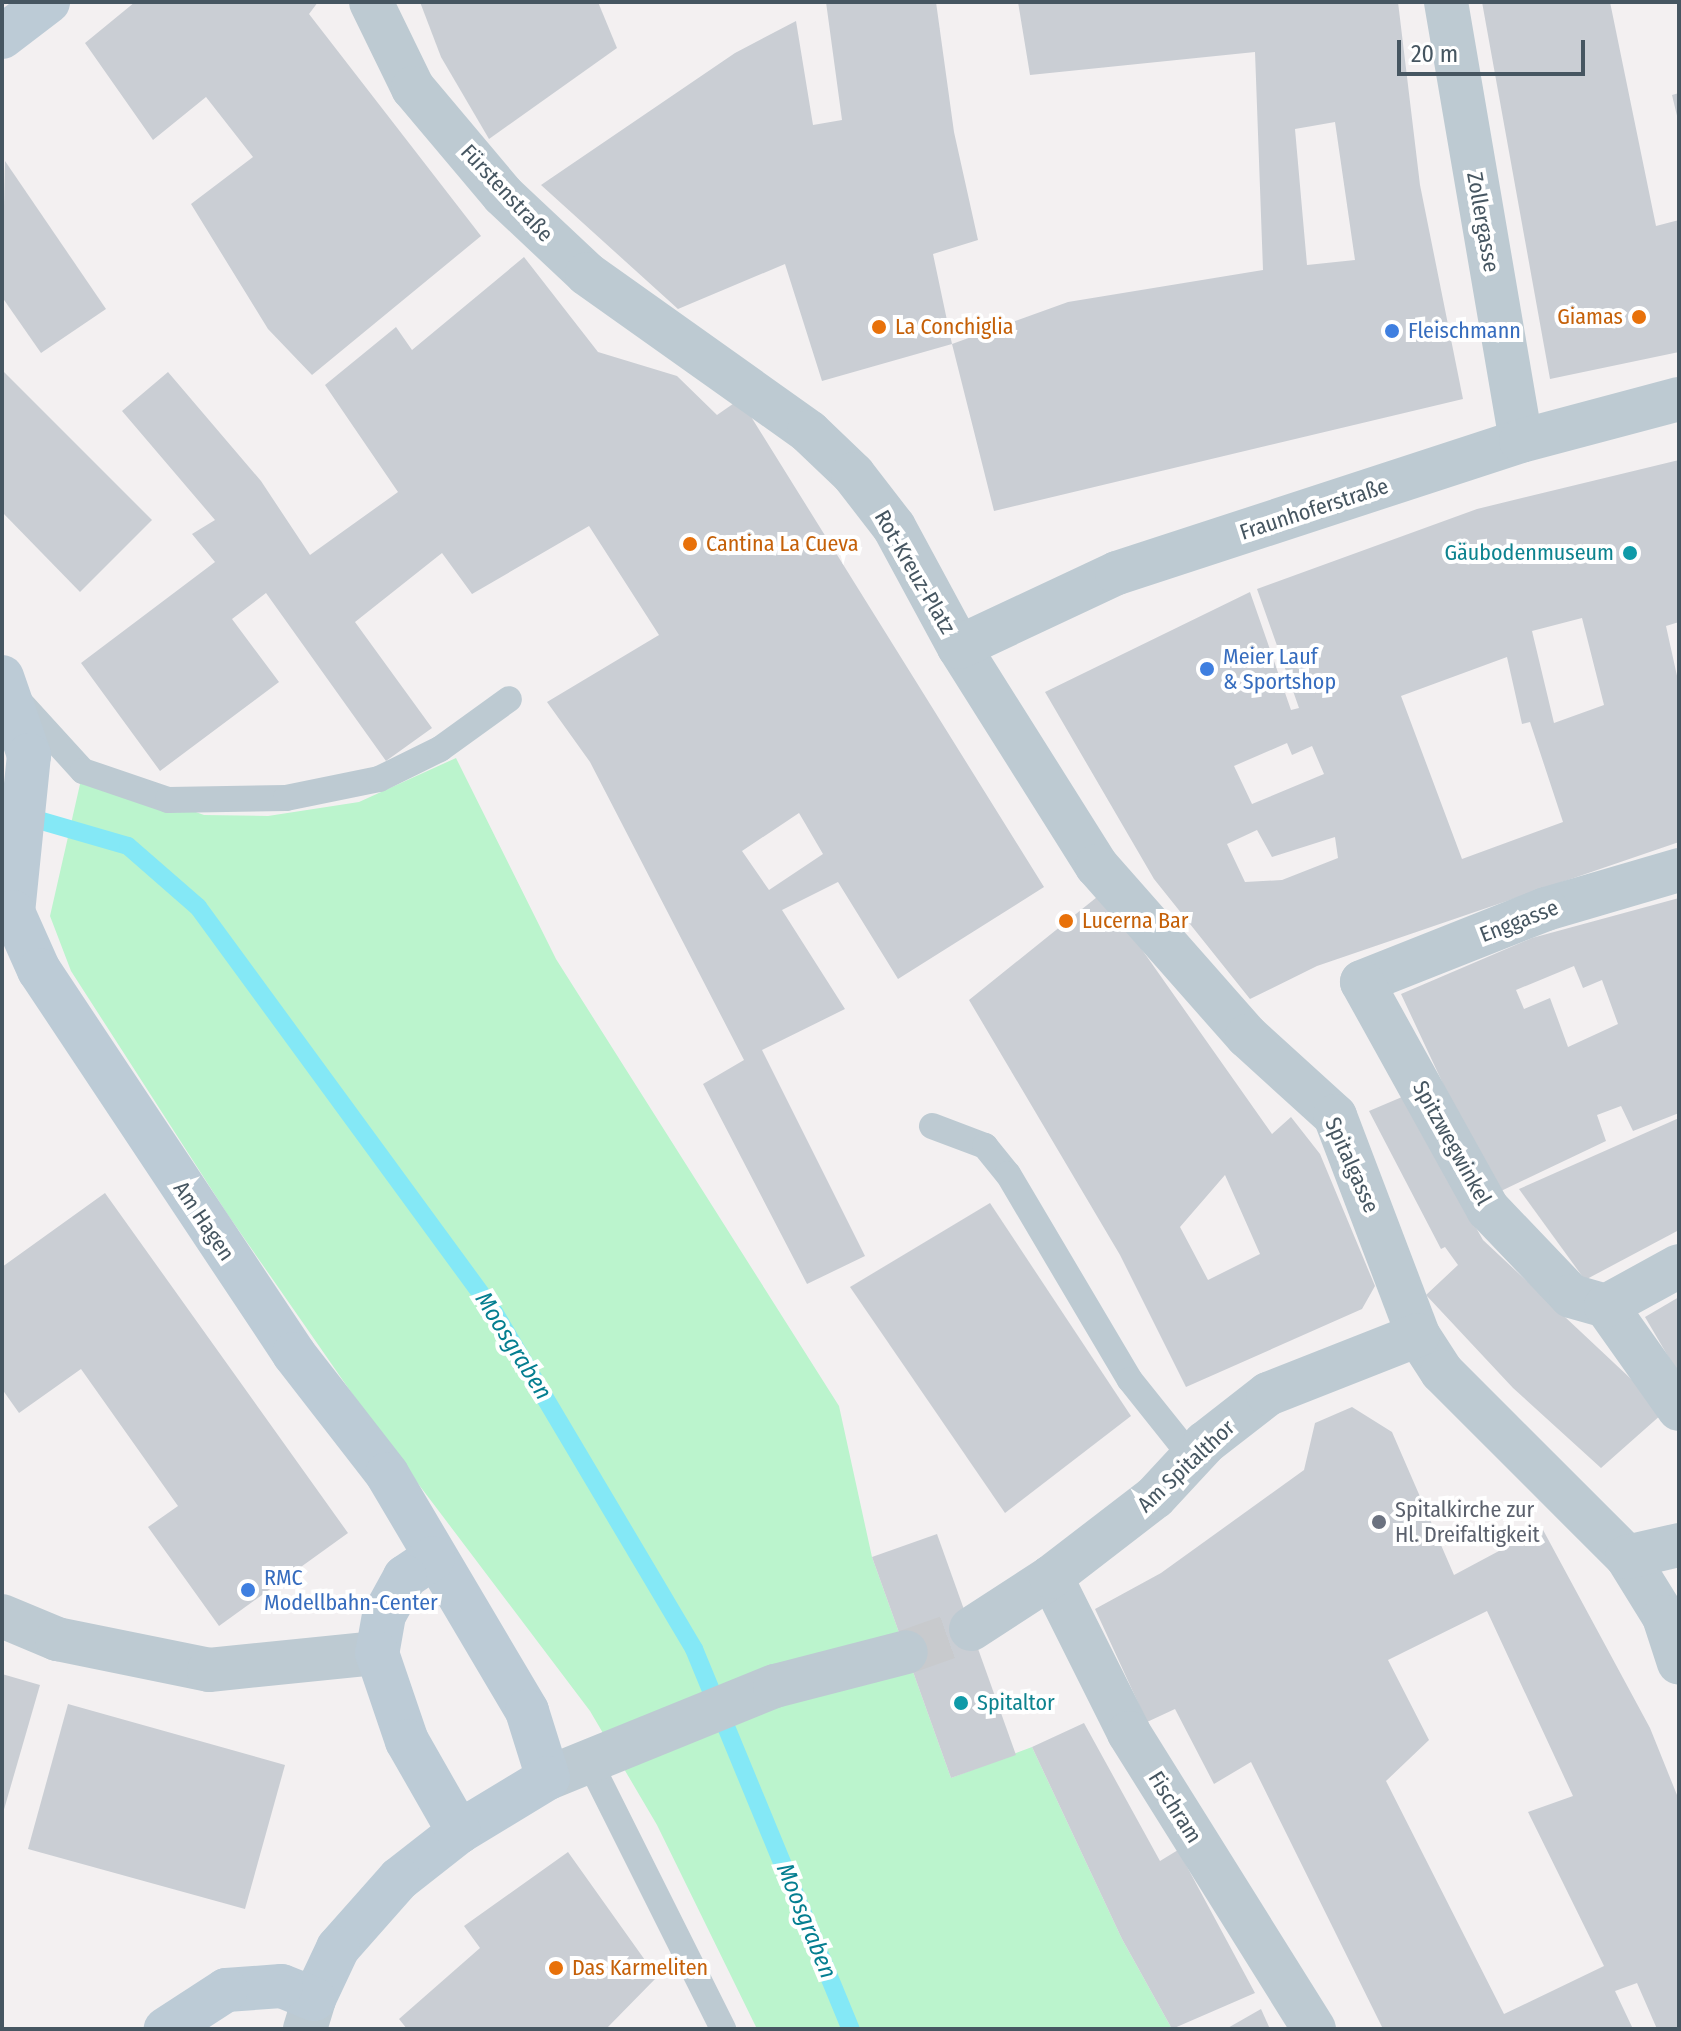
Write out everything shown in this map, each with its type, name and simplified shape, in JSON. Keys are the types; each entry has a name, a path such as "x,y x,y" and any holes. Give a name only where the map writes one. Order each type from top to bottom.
{"street":[{"path":"2,37 48,2"},
{"name":"Fürstenstraße","path":"371,2 413,88 503,195 587,274 685,349"},
{"name":"Zollergasse","path":"1446,2 1521,441"},
{"name":"Rot-Kreuz-Platz","path":"685,349 809,432 853,474 894,527 959,647"},
{"name":"Fraunhoferstraße","path":"959,647 1117,573 1521,441 1679,399"},
{"name":"Spitalgasse","path":"959,647 1097,866 1247,1036 1335,1116 1418,1335 1442,1372 1627,1557 1664,1617 1679,1663"},
{"name":"Am Hagen","path":"7,685 29,755 29,791 16,860 13,912 46,982 294,1354 387,1474 433,1558 527,1711 548,1778"},
{"name":"Enggasse","path":"1362,982 1546,909 1679,870"},
{"name":"Spitzwegwinkel","path":"1362,982 1488,1209 1571,1296 1606,1306"},
{"path":"1679,1266 1606,1306 1679,1409"},
{"name":"Am Spitalthor","path":"971,1629 1051,1577 1155,1497 1193,1459 1268,1394 1418,1335"},
{"path":"1627,1557 1679,1545"},
{"path":"433,1558 405,1577 384,1615 377,1653 407,1741 459,1832"},
{"name":"Fischram","path":"1051,1577 1129,1733 1314,2029"},
{"path":"2,1616 57,1639 209,1670 377,1653"},
{"path":"166,2029 226,1990 281,1986 310,2014 338,1948 399,1879 459,1832 548,1778 673,1723 775,1686 906,1652"}],"lane":[{"path":"7,685 83,771 168,800 286,798 379,779 440,749 509,699"},
{"path":"932,1126 985,1146 1008,1174 1130,1380 1193,1459"},
{"path":"589,1761 723,2029"}],"green space":[{"path":"456,758 556,959 839,1406 872,1557 951,1778 1032,1747 1122,1939 1172,2029 757,2029 657,1825 590,1711 376,1428 228,1215 71,971 50,916 83,771 204,815 268,816 359,802"}],"building":[{"path":"135,2 318,2 309,14 481,236 312,375 268,329 191,204 253,157 206,97 153,140 85,43"},
{"path":"420,2 598,2 617,48 489,139 441,57"},
{"path":"826,2 936,2 954,132 978,240 933,254 952,344 822,381 785,264 678,309 541,185 735,53 796,21 813,125 842,120"},
{"path":"1018,2 1398,2 1420,185 1463,399 994,511 952,344 1068,302 1263,270 1255,52 1030,75","holes":["1335,122 1355,260 1307,265 1295,129"]},
{"path":"1482,2 1610,2 1656,226 1679,220 1679,352 1550,379"},
{"path":"1679,93 1679,120 1678,120 1672,95"},
{"path":"5,161 106,309 41,353 2,297"},
{"path":"524,257 598,352 677,376 717,415 740,399 1044,887 898,979 838,882 782,910 845,1009 762,1050 865,1256 807,1284 703,1084 744,1060 590,762 547,702 659,635 589,526 472,594 442,553 355,622 432,728 386,761 266,593 232,619 279,682 160,771 81,663 215,562 192,534 215,520 122,411 168,372 261,481 310,555 398,492 325,385 396,327 412,350","holes":["799,813 823,854 769,890 742,851"]},
{"path":"2,370 152,520 80,592 2,512"},
{"path":"1679,460 1679,622 1666,626 1679,685 1679,842 1317,966 1250,999 1154,879 1045,692 1250,592 1291,710 1299,708 1257,589 1477,509","holes":["1582,618 1604,705 1554,723 1532,631","1507,657 1522,724 1530,722 1563,822 1462,859 1401,696","1287,743 1292,755 1312,746 1324,774 1252,804 1234,766","1257,830 1272,857 1335,837 1338,858 1282,880 1245,882 1227,844"]},
{"path":"1102,893 1272,1134 1291,1117 1320,1154 1375,1286 1362,1309 1186,1387 1120,1255 969,1000","holes":["1225,1175 1260,1254 1208,1280 1180,1227"]},
{"path":"1679,898 1679,1113 1633,1131 1621,1106 1597,1115 1606,1141 1501,1191 1467,1135 1401,994 1532,938","holes":["1574,966 1583,988 1602,980 1618,1024 1568,1047 1550,998 1524,1009 1516,990"]},
{"path":"1402,1097 1483,1240 1662,1408 1662,1414 1601,1468 1513,1388 1426,1295 1458,1265 1445,1247 1441,1249 1369,1111"},
{"path":"1679,1118 1679,1230 1585,1280 1519,1189"},
{"path":"105,1193 348,1533 219,1626 148,1527 178,1506 81,1369 19,1413 2,1389 2,1267"},
{"path":"990,1203 1131,1416 1005,1513 850,1287"},
{"path":"1679,1297 1679,1375 1645,1317"},
{"path":"1352,1407 1392,1432 1454,1575 1542,1528 1650,1728 1679,1800 1679,2029 1657,2029 1637,1983 1615,1991 1633,2029 1383,2029 1251,1762 1214,1784 1175,1709 1147,1722 1095,1609 1161,1573 1304,1470 1315,1423","holes":["1487,1611 1573,1796 1528,1812 1604,1966 1504,2014 1386,1781 1429,1740 1388,1660"]},
{"name":"Spitaltor","path":"937,1534 1016,1755 951,1778 872,1557"},
{"path":"2,1674 40,1685 3,1813 2,1813"},
{"path":"68,1704 285,1765 245,1909 28,1849"},
{"path":"1084,1723 1160,1861 1178,1850 1255,1993 1172,2029 1122,1939 1032,1747"},
{"path":"568,1852 657,1977 606,2029 407,2029 399,2019 480,1948 464,1926"},
{"path":"1261,2009 1270,2029 1226,2029"}],"waterway":[{"name":"Moosgraben","path":"21,815 128,846 198,907 491,1307 694,1649 851,2029"}],"tunnel":[{"path":"906,1652 971,1629"}],"place":[{"name":"Giamas","path":"1639,317"},
{"name":"La Conchiglia","path":"879,327"},
{"name":"Fleischmann","path":"1392,331"},
{"name":"Cantina La Cueva","path":"690,544"},
{"name":"Gäubodenmuseum","path":"1630,553"},
{"name":"Meier Lauf & Sportshop","path":"1207,669"},
{"name":"Lucerna Bar","path":"1066,921"},
{"name":"Spitalkirche zur Hl. Dreifaltigkeit","path":"1379,1522"},
{"name":"RMC Modellbahn-Center","path":"248,1590"},
{"name":"Spitaltor","path":"961,1703"},
{"name":"Das Karmeliten","path":"556,1968"}]}
